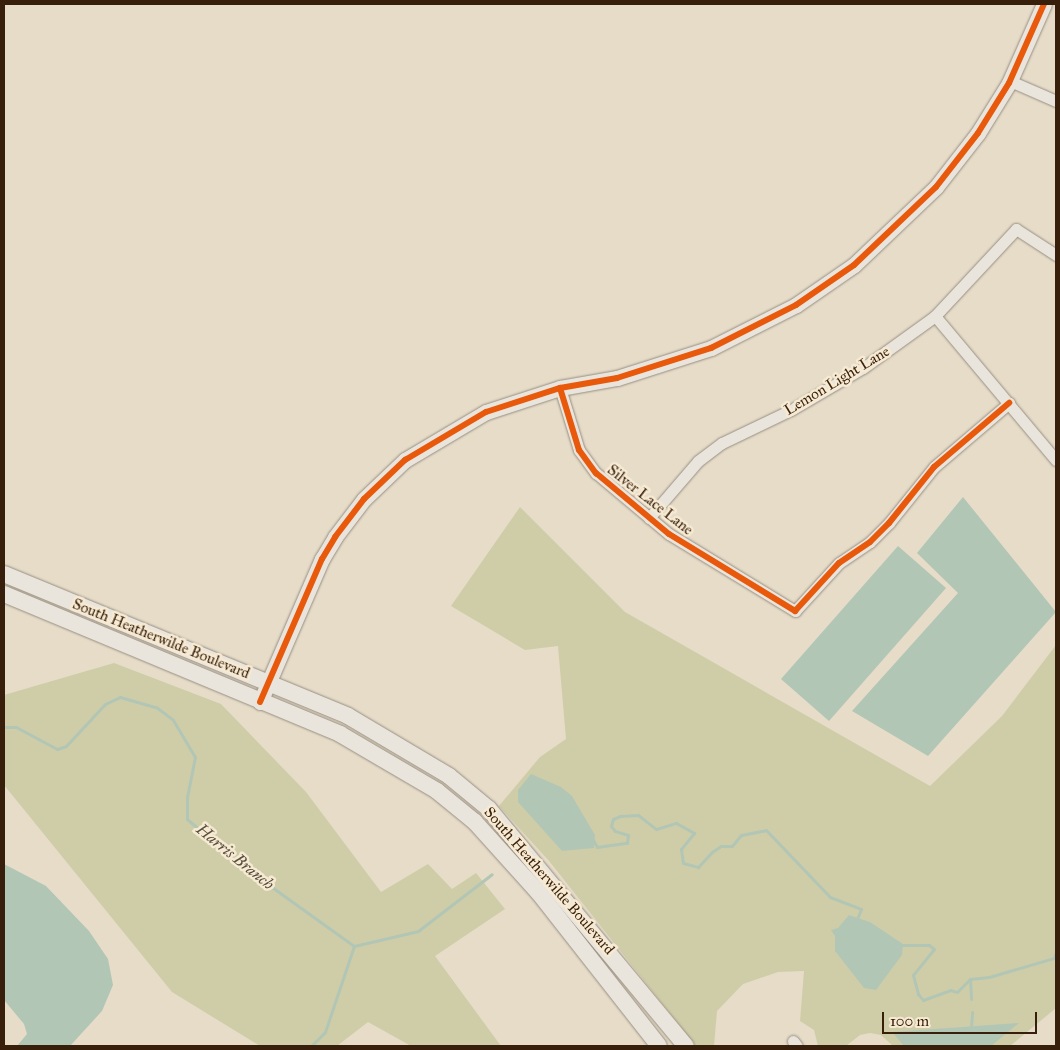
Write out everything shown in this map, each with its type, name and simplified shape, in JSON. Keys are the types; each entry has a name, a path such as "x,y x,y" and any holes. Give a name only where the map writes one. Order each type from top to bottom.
{"main road":[{"name":"South Heatherwilde Boulevard","path":"4,574 348,716 449,776 489,809 614,955 686,1046"},
{"name":"South Heatherwilde Boulevard","path":"4,594 340,734 436,791 474,822 539,893 659,1046"},
{"path":"596,968 614,955"}],"street":[{"path":"260,702 322,559 364,499 405,460 440,436 486,412 560,388 617,378 711,348 796,305 854,265 936,187 978,134 1010,81 1044,4"},
{"path":"1010,81 1056,101"},
{"name":"Lemon Light Lane","path":"649,518 698,461 722,443 791,410 863,368 935,316 1016,229 1056,256"},
{"path":"935,316 1056,460"},
{"name":"Silver Lace Lane","path":"560,388 579,450 596,473 669,534 795,611 839,563 870,542 889,524 934,467 1010,403"}],"shaded area":[{"path":"963,497 1056,612 928,756 852,711 958,593 917,553"},
{"path":"520,507 625,612 930,786 1002,716 1056,645 1056,1008 1010,1046 893,1046 881,1035 870,1033 860,1035 846,1046 818,1046 814,1030 800,1021 804,971 778,972 743,984 717,1011 714,1046 696,1046 549,861 499,806 540,757 566,739 558,646 525,650 451,606"},
{"path":"898,546 946,588 829,721 781,679"},
{"path":"114,663 221,704 306,792 381,892 428,864 452,889 476,873 505,909 435,956 501,1046 411,1046 368,1022 337,1046 260,1046 172,992 4,785 4,695"},
{"path":"531,774 561,787 572,796 595,835 594,848 562,851 518,802 518,790"},
{"path":"4,864 46,886 89,931 108,959 113,985 102,1011 70,1046 17,1046 27,1034 24,1024 4,1000"},
{"path":"849,915 870,922 903,944 902,955 876,990 864,988 835,951 835,936 831,930 838,928"},
{"path":"1019,1023 991,1046 904,1046 892,1032"}],"waterway":[{"name":"Harris Branch","path":"4,727 16,727 57,749 66,746 105,704 120,697 156,707 173,720 195,757 187,797 187,819 237,862 354,946"},
{"name":"Harris Branch","path":"592,838 597,847 627,843 628,835 615,831 611,826 613,819 620,816 638,815 656,829 676,823 694,833 681,849 683,863 698,867 712,852 721,846 732,846 741,835 766,830 830,897 861,909 857,919"},
{"name":"Harris Branch","path":"354,946 418,931 492,874"},
{"name":"Harris Branch","path":"901,945 929,945 934,949 913,975 918,994 923,1000 950,990 957,992 970,979 989,977 1054,958 1056,952"},
{"path":"311,1046 325,1032 354,946"},
{"path":"970,979 971,999"},
{"path":"971,1028 972,1012"}],"cycle path":[{"path":"260,702 322,559 335,537 364,499 405,460 486,412 560,388 617,378 711,348 796,305 854,265 936,187 978,133 1009,83 1044,4"},
{"path":"560,388 579,450 596,473 669,534 795,611 839,563 870,542 889,523 934,467 1009,403"}]}
